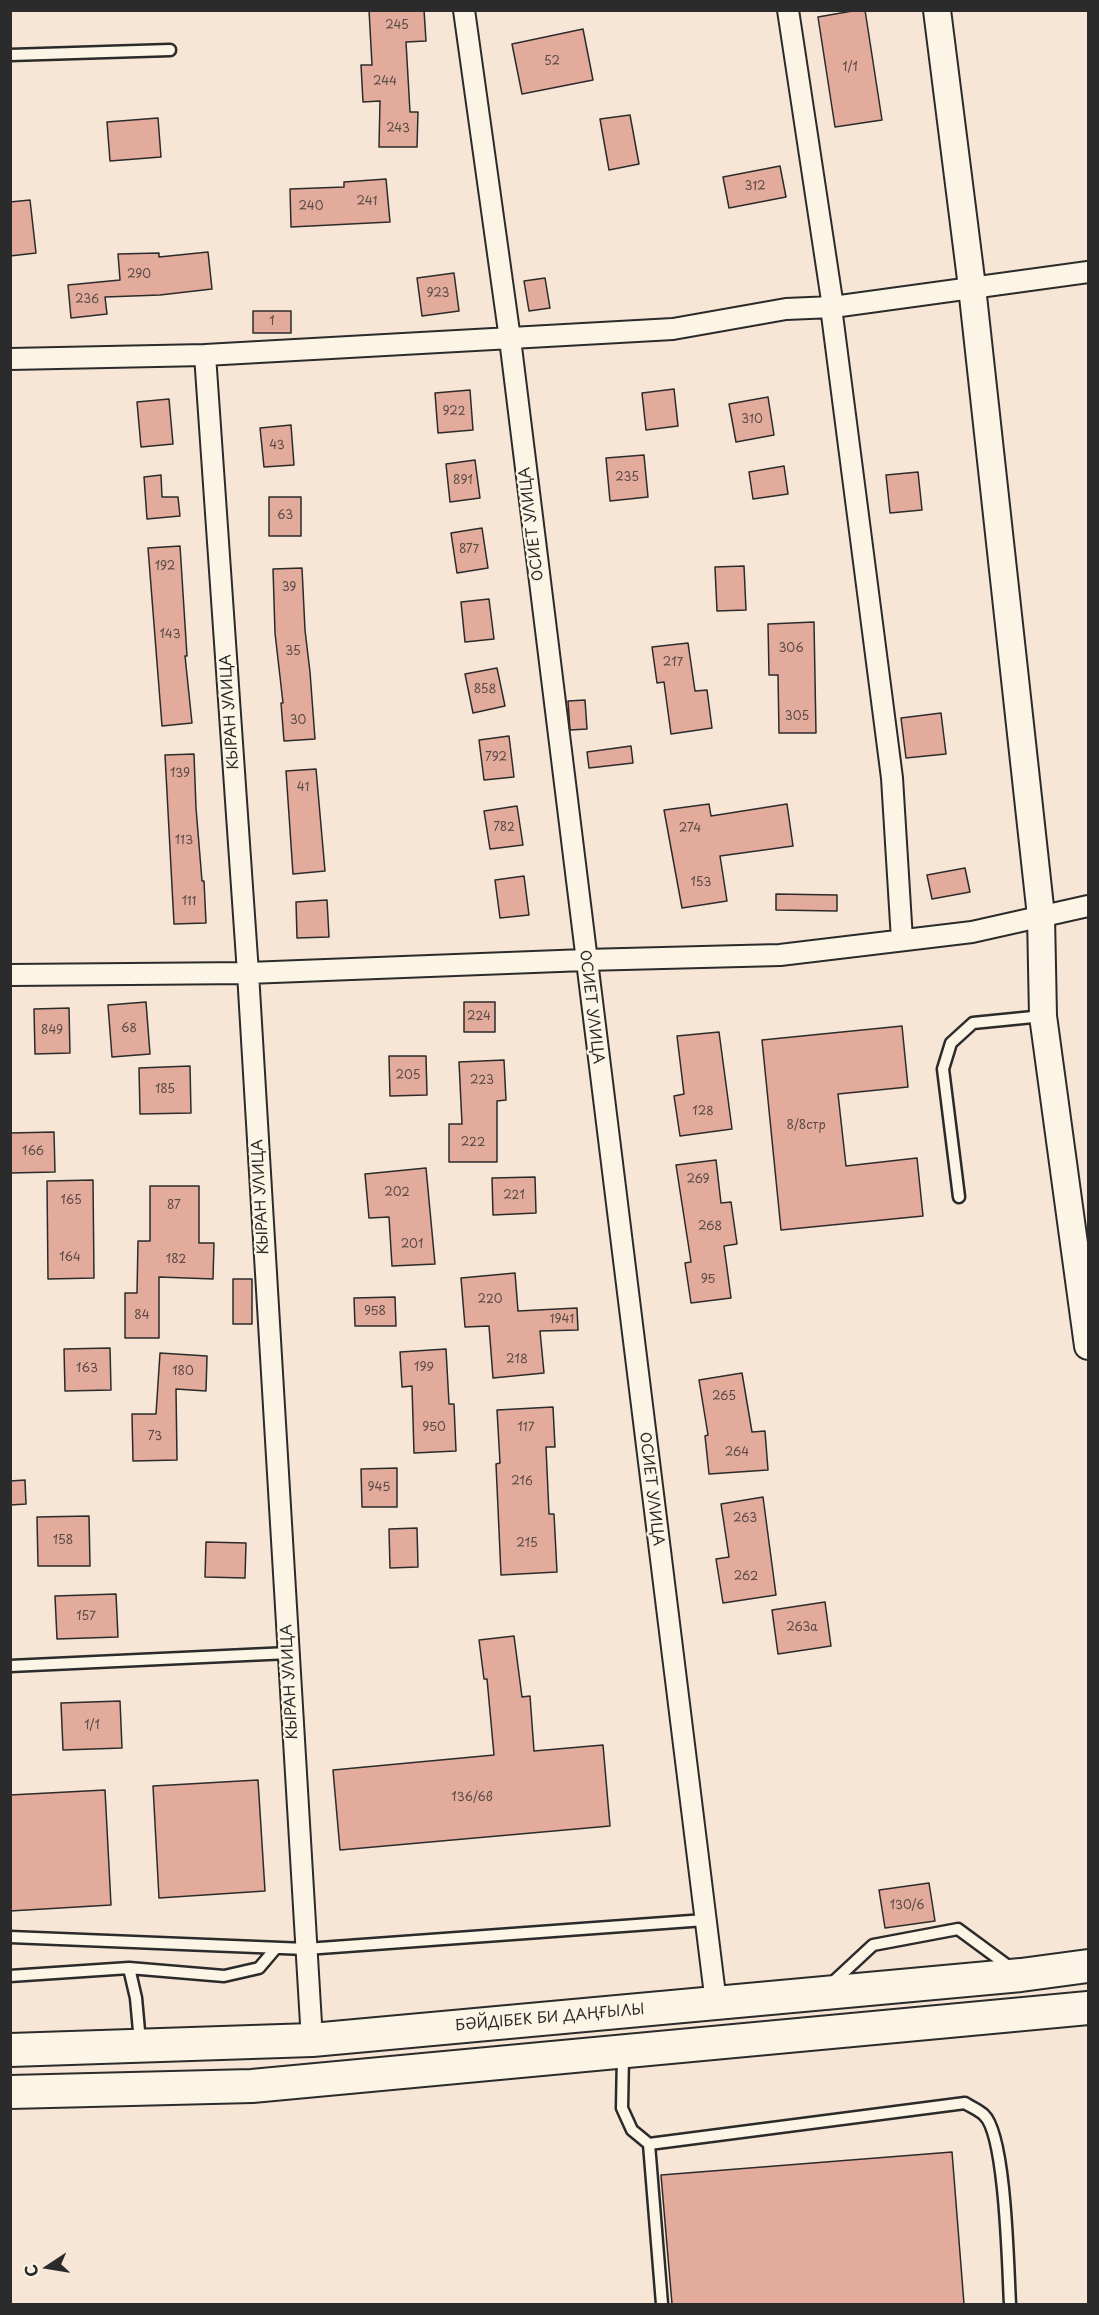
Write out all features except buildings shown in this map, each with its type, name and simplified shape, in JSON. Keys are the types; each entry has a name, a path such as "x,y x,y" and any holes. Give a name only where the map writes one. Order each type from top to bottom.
{"main road":[{"name":"БӘЙДІБЕК БИ ДАҢҒЫЛЫ","path":"10,2050 312,2040 1021,1975 1089,1966"},
{"path":"10,2092 252,2086 1089,2008"}],"street":[{"name":"ОСИЕТ УЛИЦА","path":"464,10 510,339 585,960 716,2003"},
{"path":"788,10 832,307 892,778 902,940"},
{"path":"937,10 972,287 1041,916 1044,1016 1089,1346"},
{"path":"10,359 205,355 673,329 786,309 832,307 1089,272"},
{"name":"КЫРАН УЛИЦА","path":"205,355 248,973 312,2040"},
{"path":"10,975 248,973 780,955 972,932 1089,906"}],"lane":[{"path":"10,55 170,50"},
{"path":"959,1197 944,1069 951,1042 973,1023 1044,1016"},
{"path":"10,1666 289,1653"},
{"path":"10,1937 306,1949 705,1920"},
{"path":"822,1993 873,1945 958,1929 1021,1975"},
{"path":"10,1976 129,1968 224,1976 259,1968 276,1948"},
{"path":"129,1968 136,1998 140,2045"},
{"path":"623,2052 622,2108 632,2130 649,2144 662,2304"},
{"path":"649,2144 964,2103 986,2116 997,2144 1004,2197 1010,2304"}]}
